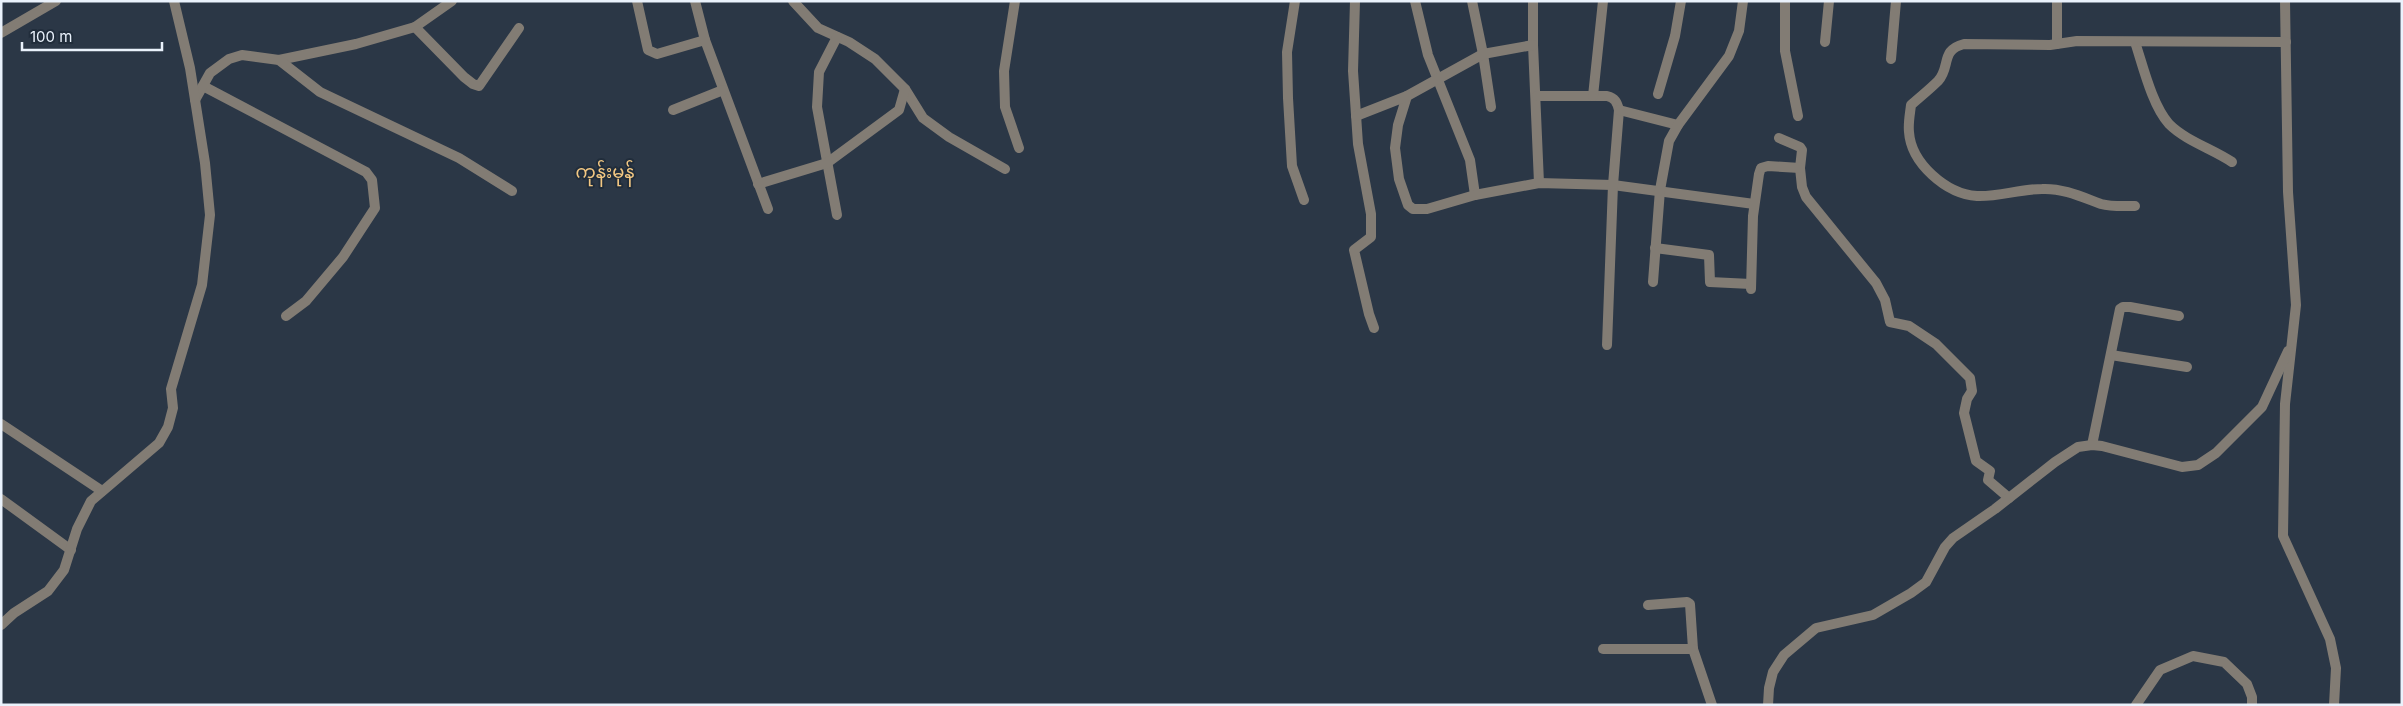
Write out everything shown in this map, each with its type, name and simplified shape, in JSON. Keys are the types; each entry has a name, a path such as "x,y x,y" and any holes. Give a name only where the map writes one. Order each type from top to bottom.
{"street":[{"path":"1,33 56,1"},
{"path":"1,625 14,613 48,591 64,570 77,529 91,502 159,442 168,427 173,408 171,389 175,371 187,340 202,285 210,215 205,162 195,100 174,1"},
{"path":"195,100 210,73 229,59 242,55 279,60 356,44 415,27 432,17 452,1"},
{"path":"637,1 648,50 657,54 705,40"},
{"path":"694,1 705,40 768,209"},
{"path":"793,1 818,28 875,58 904,89 923,118 950,137 1005,168"},
{"path":"1015,1 1004,71 1005,107 1019,148"},
{"path":"1295,1 1287,52 1288,98 1292,166 1304,200"},
{"path":"1355,1 1353,71 1356,116 1358,144 1371,214 1371,237 1354,250 1374,328"},
{"path":"1415,1 1418,22 1436,79 1464,141 1470,160 1475,195"},
{"path":"1472,1 1491,107"},
{"path":"1533,1 1539,183"},
{"path":"1593,96 1603,1"},
{"path":"1658,94 1675,36 1681,1"},
{"path":"1653,282 1660,190 1669,141 1678,125 1729,56 1739,31 1743,1"},
{"path":"1785,1 1785,51 1798,116"},
{"path":"1825,42 1829,1"},
{"path":"1891,59 1896,1"},
{"path":"2057,44 2058,1"},
{"path":"2285,1 2288,192 2296,305 2286,404 2283,536 2330,639 2336,668 2334,705"},
{"path":"415,27 464,77 473,84 480,86 518,28"},
{"path":"837,37 818,72 817,93 817,106 837,215"},
{"path":"2135,206 2102,204 2082,195 2042,188 1977,196 1964,193 1939,181 1918,158 1908,133 1911,105 1940,79 1949,52 1954,46 1964,44 2057,44 2077,41 2286,42"},
{"path":"2135,42 2157,103 2169,124 2187,137 2232,162"},
{"path":"1356,116 1407,96 1483,54 1533,45"},
{"path":"279,60 320,92 459,158 512,191"},
{"path":"202,86 366,172 372,180 374,208 343,257 306,302 286,316"},
{"path":"758,184 828,163 900,110 904,89"},
{"path":"673,110 723,90"},
{"path":"1407,96 1398,125 1395,148 1399,179 1408,205 1419,210 1475,195 1539,183 1613,185 1754,204"},
{"path":"1536,96 1612,97 1617,102 1619,110 1613,185 1606,345"},
{"path":"1619,110 1678,125"},
{"path":"1779,138 1800,147 1802,150 1800,168 1802,187 1806,197 1876,283 1886,300 1890,322 1909,326 1936,344 1970,378 1972,391 1967,399 1964,413 1976,461 1990,471 1988,480 2009,498"},
{"path":"1656,248 1709,254 1710,282 1751,287 1754,204 1761,168 1768,166 1800,168"},
{"path":"2092,445 2120,310 2123,307 2179,316"},
{"path":"1768,705 1769,688 1773,672 1784,655 1816,628 1873,615 1911,593 1926,582 1945,547 1953,538 2070,452 2092,445 2182,467 2198,465 2216,453 2262,407 2292,343"},
{"path":"2111,355 2186,367"},
{"path":"1,424 102,491"},
{"path":"1,500 71,550"},
{"path":"1648,605 1687,602 1690,604 1693,649 1712,705"},
{"path":"1603,648 1693,649"},
{"path":"2136,705 2160,670 2193,656 2224,662 2247,684 2252,697 2252,705"}],"district":[{"name":"ကုန်းမုန်","path":"605,172"}]}
